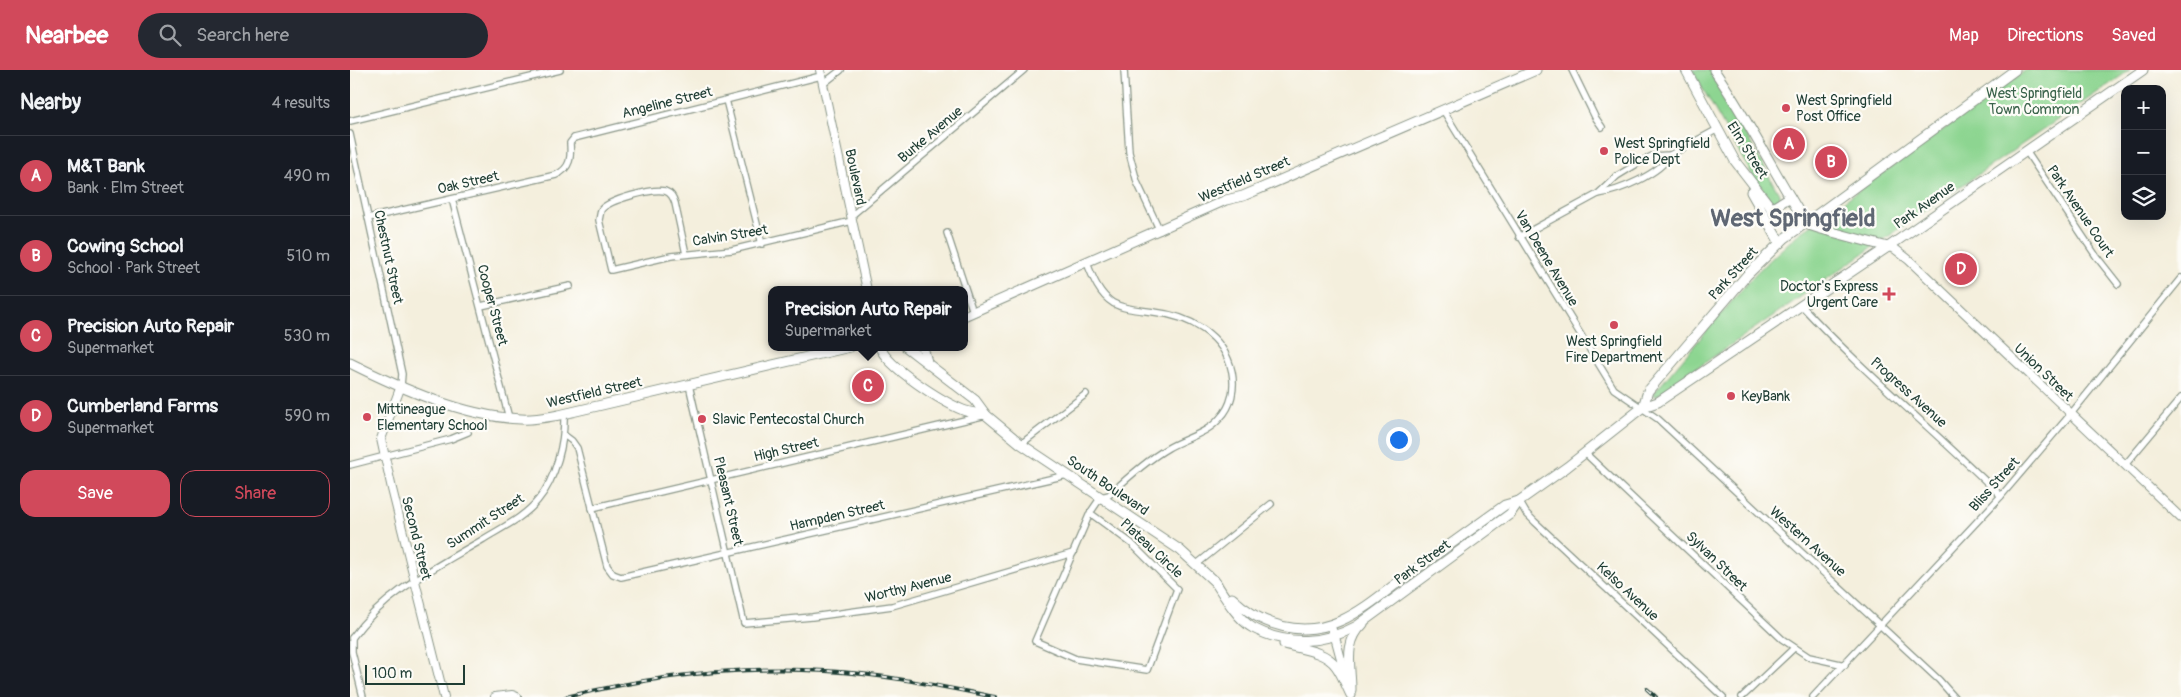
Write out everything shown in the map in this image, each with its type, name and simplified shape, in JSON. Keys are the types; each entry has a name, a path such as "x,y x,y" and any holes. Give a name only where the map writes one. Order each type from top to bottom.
{"main road":[{"name":"Westfield Street","path":"969,314 1160,231 1226,200 1242,196 1536,70"},
{"name":"Elm Street","path":"1686,70 1734,161 1776,214 1806,223 1821,230 1888,247"},
{"name":"Elm Street","path":"1714,70 1734,98 1806,223"},
{"name":"Park Avenue","path":"1643,407 1658,402 1888,247 2143,70"},
{"name":"Park Street","path":"1335,636 1357,626 1510,514 1520,501 1643,407 1648,391 1747,275 1780,243 2010,72"},
{"name":"Boulevard","path":"821,77 866,286"},
{"path":"1734,161 1780,243"},
{"path":"1771,209 1790,197"},
{"name":"Union Street","path":"1888,247 1895,249 1909,260 2070,415 2181,518"},
{"name":"Westfield Street","path":"350,363 401,386 462,408 509,418 532,419 564,414 833,351"},
{"name":"South Boulevard","path":"882,351 891,364 937,396 964,410 986,415"},
{"name":"South Boulevard","path":"912,351 975,400 986,415 1021,444 1168,542 1197,564 1247,611 1267,623 1298,629 1330,625"},
{"path":"925,351 927,362"},
{"name":"Second Street","path":"401,386 382,435 384,456 444,697"},
{"name":"Park Street","path":"1330,625 1364,607 1505,505 1520,501"},
{"name":"South Boulevard","path":"1214,580 1236,610 1253,628 1292,641 1307,641 1335,636"},
{"path":"1351,696 1348,660 1353,638 1360,627 1374,614"},
{"path":"1330,625 1335,636 1351,696"},
{"path":"1253,628 1273,640 1321,655 1330,660 1339,671 1351,696"},
{"path":"495,697 512,695 517,697"}],"street":[{"path":"350,121 560,70"},
{"path":"821,77 841,70"},
{"name":"Burke Avenue","path":"852,219 1024,70"},
{"path":"1124,70 1130,152 1137,182 1160,231"},
{"path":"1572,70 1594,117 1602,127"},
{"name":"Angeline Street","path":"569,163 571,158 570,143 574,138 821,77"},
{"path":"726,100 762,244"},
{"name":"Van Deene Avenue","path":"1443,110 1610,385 1622,395 1643,407"},
{"path":"1598,194 1617,190 1660,168 1670,155 1718,129"},
{"name":"Chestnut Street","path":"350,134 402,374 401,386"},
{"name":"Park Avenue Court","path":"2026,151 2096,256 2118,284"},
{"path":"1519,237 1598,194 1617,176 1640,162 1652,156 1670,155"},
{"name":"Oak Street","path":"368,218 556,175 562,172 569,163"},
{"name":"Calvin Street","path":"686,254 674,198 666,191 655,191 611,201 601,210 599,220 611,270 686,254 721,252 762,244 852,219"},
{"name":"Cooper Street","path":"452,199 509,418"},
{"path":"947,233 961,286"},
{"path":"1073,553 1090,513 1101,497 1108,495 1165,450 1201,433 1217,422 1229,405 1233,380 1226,356 1207,332 1194,322 1178,316 1126,308 1113,303 1098,288 1087,263"},
{"name":"Bliss Street","path":"1813,697 1845,665 2001,496 2070,415 2181,278"},
{"path":"481,306 570,286"},
{"name":"Progress Avenue","path":"1801,305 1876,380 1958,453 2001,496"},
{"name":"Pleasant Street","path":"689,385 744,623"},
{"path":"1021,444 1086,394"},
{"path":"2125,465 2181,398"},
{"name":"Western Avenue","path":"1643,407 1939,680 1954,697"},
{"name":"Summit Street","path":"351,638 380,608 415,579 508,524 533,506 547,486 558,458 564,435 564,414"},
{"name":"High Street","path":"592,508 986,415"},
{"path":"350,465 452,439 468,432"},
{"path":"564,435 577,448 592,508"},
{"name":"Sylvan Street","path":"1585,453 1769,628 1794,648 1814,659 1845,665"},
{"name":"Hampden Street","path":"592,508 606,564 613,574 627,577 1067,475"},
{"name":"Kelso Avenue","path":"1520,501 1535,522 1723,697"},
{"path":"1197,564 1271,504"},
{"name":"Plateau Circle","path":"1073,553 1035,641 1076,659 1147,670 1177,589 1131,543 1090,513"},
{"name":"Worthy Avenue","path":"744,623 812,617 892,606 1073,553"},
{"path":"351,638 352,652 363,697"},
{"path":"1742,697 1794,648"}],"green space":[{"path":"1692,70 1710,70 1779,194 1779,200 1775,203 1772,202 1751,173"},
{"name":"West Springfield Town Common","path":"2026,70 2130,70 1655,397 1653,394 1756,273 1797,235"}],"railway":[{"path":"566,697 663,678 728,671 760,670 847,673 890,678 995,697"},
{"path":"1647,689 1656,697"}],"place":[{"name":"West Springfield Post Office","path":"1786,108"},
{"name":"M&T Bank","path":"1789,144"},
{"name":"West Springfield Police Dept","path":"1604,151"},
{"name":"Cowing School","path":"1831,162"},
{"name":"Cumberland Farms","path":"1961,269"},
{"name":"Doctor's Express Urgent Care","path":"1889,294"},
{"name":"West Springfield Fire Department","path":"1614,325"},
{"name":"Precision Auto Repair","path":"868,386"},
{"name":"KeyBank","path":"1731,396"},
{"name":"Mittineague Elementary School","path":"367,417"},
{"name":"Slavic Pentecostal Church","path":"702,419"}],"district":[{"name":"West Springfield","path":"1793,218"}]}
